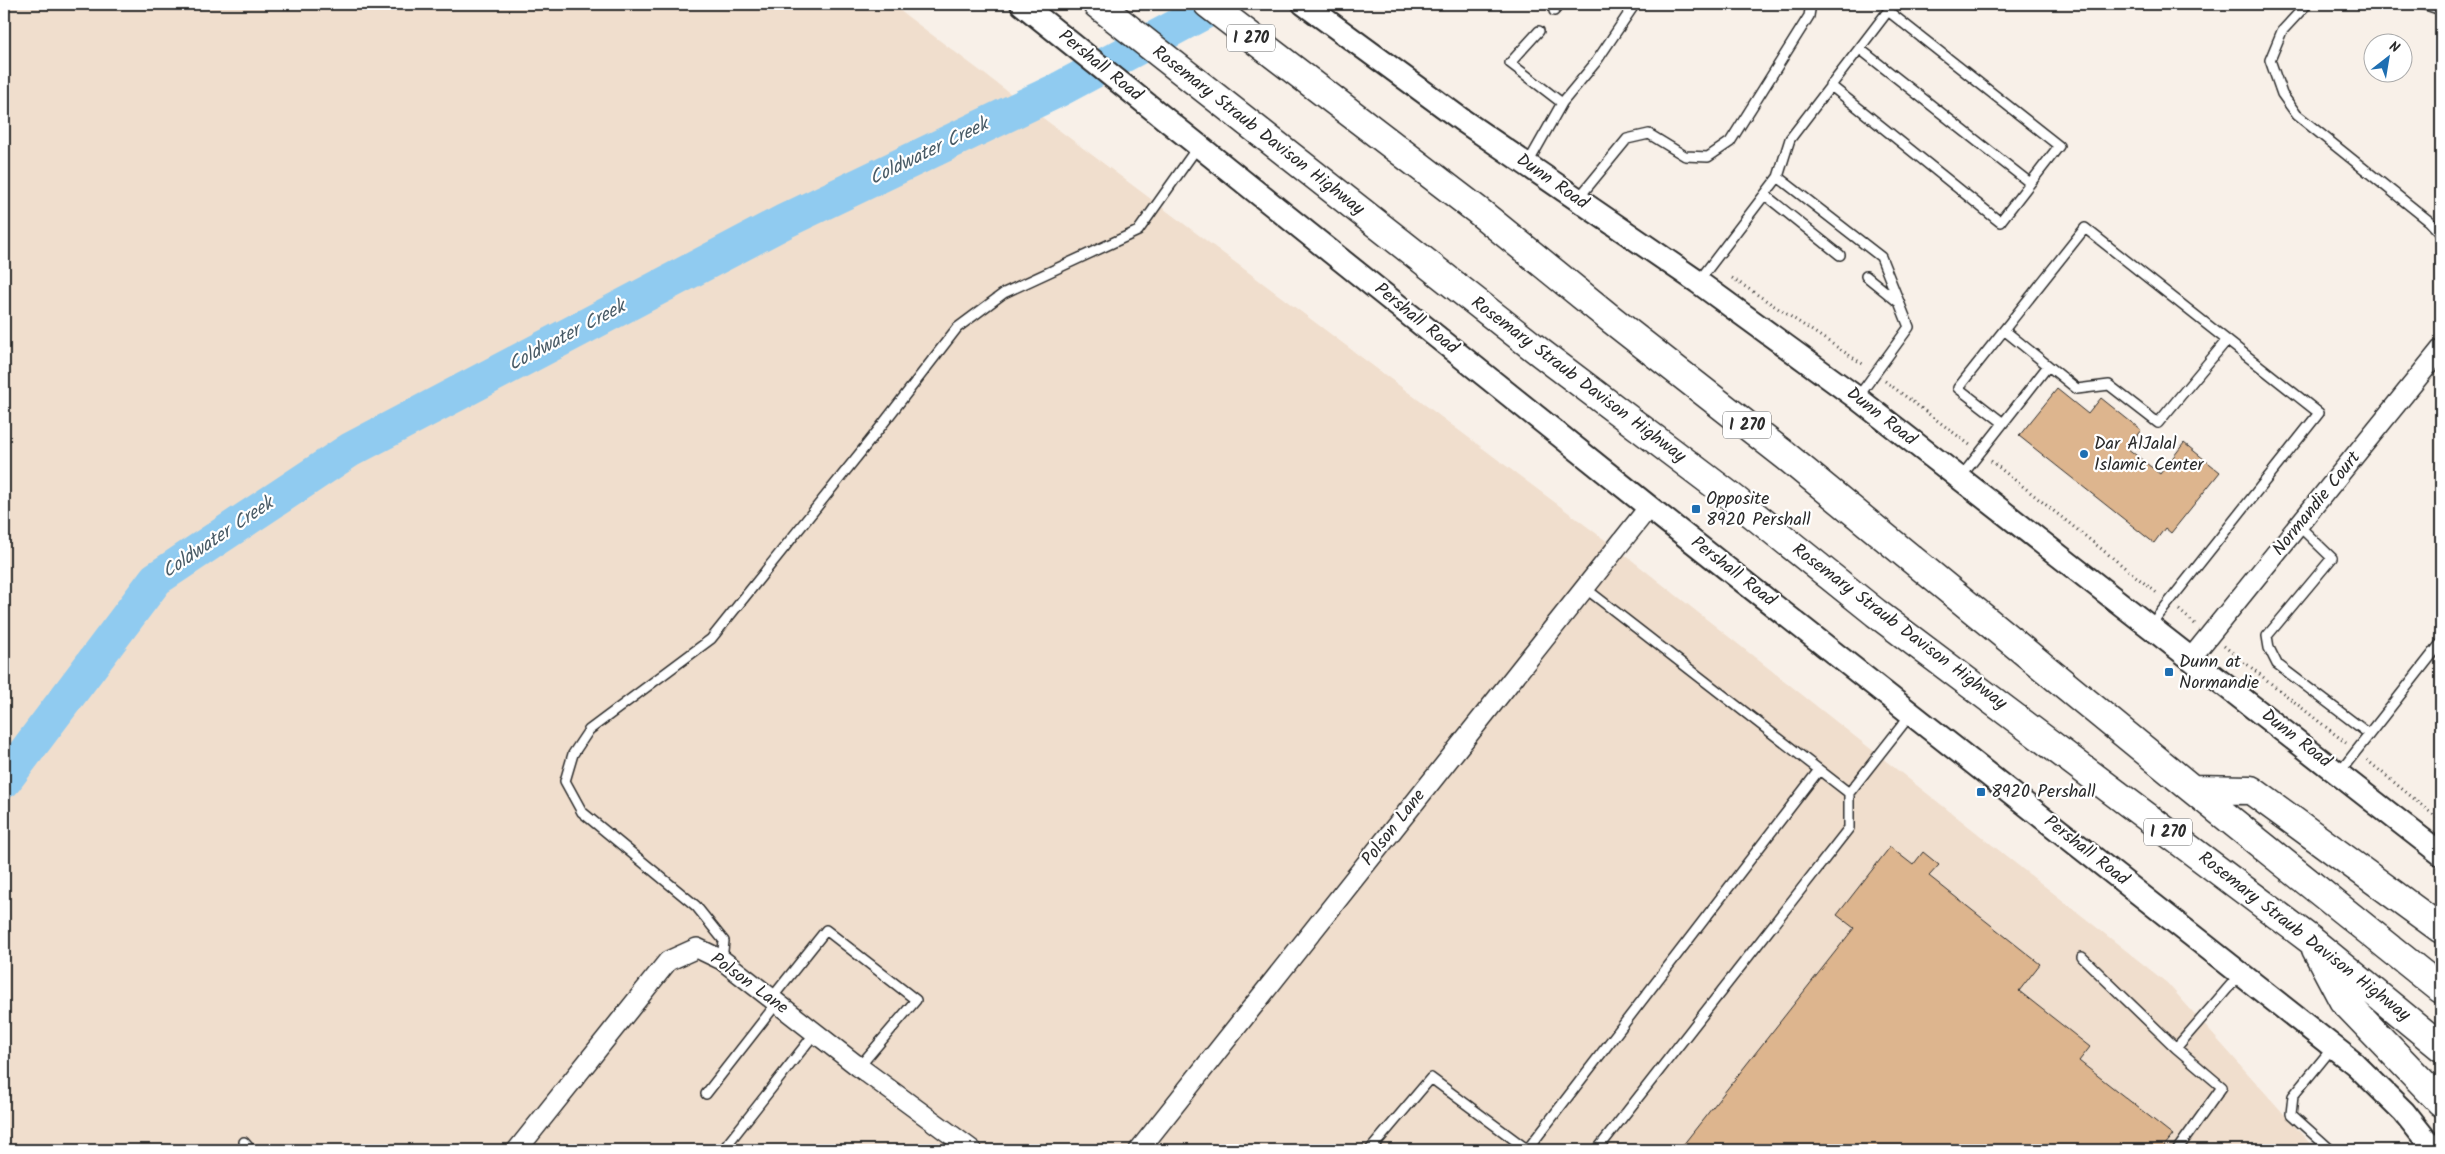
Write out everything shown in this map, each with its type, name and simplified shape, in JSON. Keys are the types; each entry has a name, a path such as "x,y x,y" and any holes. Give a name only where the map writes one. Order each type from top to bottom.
{"highway":[{"name":"Rosemary Straub Davison Highway","path":"1097,4 1541,353 1734,499 1876,612 2312,941 2441,1047"},
{"name":"I 270","path":"1208,4 1294,72 1477,210 1611,319 1786,456 2192,789 2441,989"},
{"path":"2192,789 2250,790 2441,929"},
{"path":"2312,941 2343,1000 2441,1102"}],"street":[{"name":"Pershall Road","path":"1022,4 1649,507 2355,1064 2404,1112 2434,1150"},
{"name":"Dunn Road","path":"1309,8 1526,165 1698,282 1857,398 2441,854"},
{"name":"Normandie Court","path":"2191,658 2441,348"},
{"name":"Polson Lane","path":"1139,1150 1649,507"},
{"name":"Polson Lane","path":"517,1150 668,961 697,948 722,960 859,1067 972,1150"}],"lane":[{"path":"1554,11 1560,4"},
{"path":"1526,165 1562,103 1596,62 1633,7 1633,4"},
{"path":"1577,200 1627,139 1648,134 1685,156 1708,157 1730,142 1809,16 1811,4"},
{"path":"2307,4 2282,31 2270,60 2282,94 2297,115 2429,221 2441,234"},
{"path":"2423,4 2441,10"},
{"path":"1698,282 1778,177 1790,139 1830,85 1888,11 2059,146 2000,222 1830,85"},
{"path":"1539,31 1510,64 1562,103"},
{"path":"1860,48 2030,183"},
{"path":"722,960 724,941 696,906 582,812 565,781 573,754 589,730 711,639 872,438 957,328 1004,293 1138,231 1199,145"},
{"path":"1778,177 1881,257 1909,328 1857,398"},
{"path":"1765,195 1840,255"},
{"path":"2002,422 1958,388 2085,228 2319,413 2149,627"},
{"path":"1866,276 1898,301"},
{"path":"2004,330 2077,389 2109,385 2158,423 2227,340"},
{"path":"1959,478 2048,366"},
{"path":"2299,526 2332,558 2267,636 2269,648 2277,664 2369,734"},
{"path":"1584,588 1849,793"},
{"path":"2339,773 2441,643"},
{"path":"1597,1150 1849,828 1849,793 1912,714"},
{"path":"1370,1150 1431,1078 1527,1150 1819,770"},
{"path":"706,1094 826,930 916,1000 859,1067"},
{"path":"2082,957 2176,1048 2222,1087 2177,1150"},
{"path":"2176,1048 2241,974"},
{"path":"726,1146 815,1033"},
{"path":"2331,1150 2291,1114 2294,1096 2334,1047"},
{"path":"244,1142 251,1150"}],"path":[{"path":"1731,278 1865,365"},
{"path":"1890,385 1964,441"},
{"path":"1988,459 2155,592"},
{"path":"2178,610 2197,625"},
{"path":"2222,644 2344,741"},
{"path":"2369,762 2441,821"}],"shaded area":[{"path":"4,4 891,4 1629,558 2167,983 2316,1150 4,1150"}],"building":[{"path":"2057,389 2088,414 2101,398 2141,430 2127,448 2160,474 2184,443 2220,472 2171,533 2165,528 2154,543 2019,436"},
{"path":"1890,847 1913,865 1923,852 1939,865 1929,876 2040,964 2019,991 2090,1047 2079,1061 2173,1135 2161,1150 1679,1150 1854,928 1837,915"}],"waterway":[{"name":"Coldwater Creek","path":"4,781 156,579 350,450 785,221 1058,90 1219,4"}],"place":[{"name":"Dar AlJalal Islamic Center","path":"2084,454"},
{"name":"Opposite 8920 Pershall","path":"1696,509"},
{"name":"Dunn at Normandie","path":"2169,672"},
{"name":"8920 Pershall","path":"1981,792"}]}
